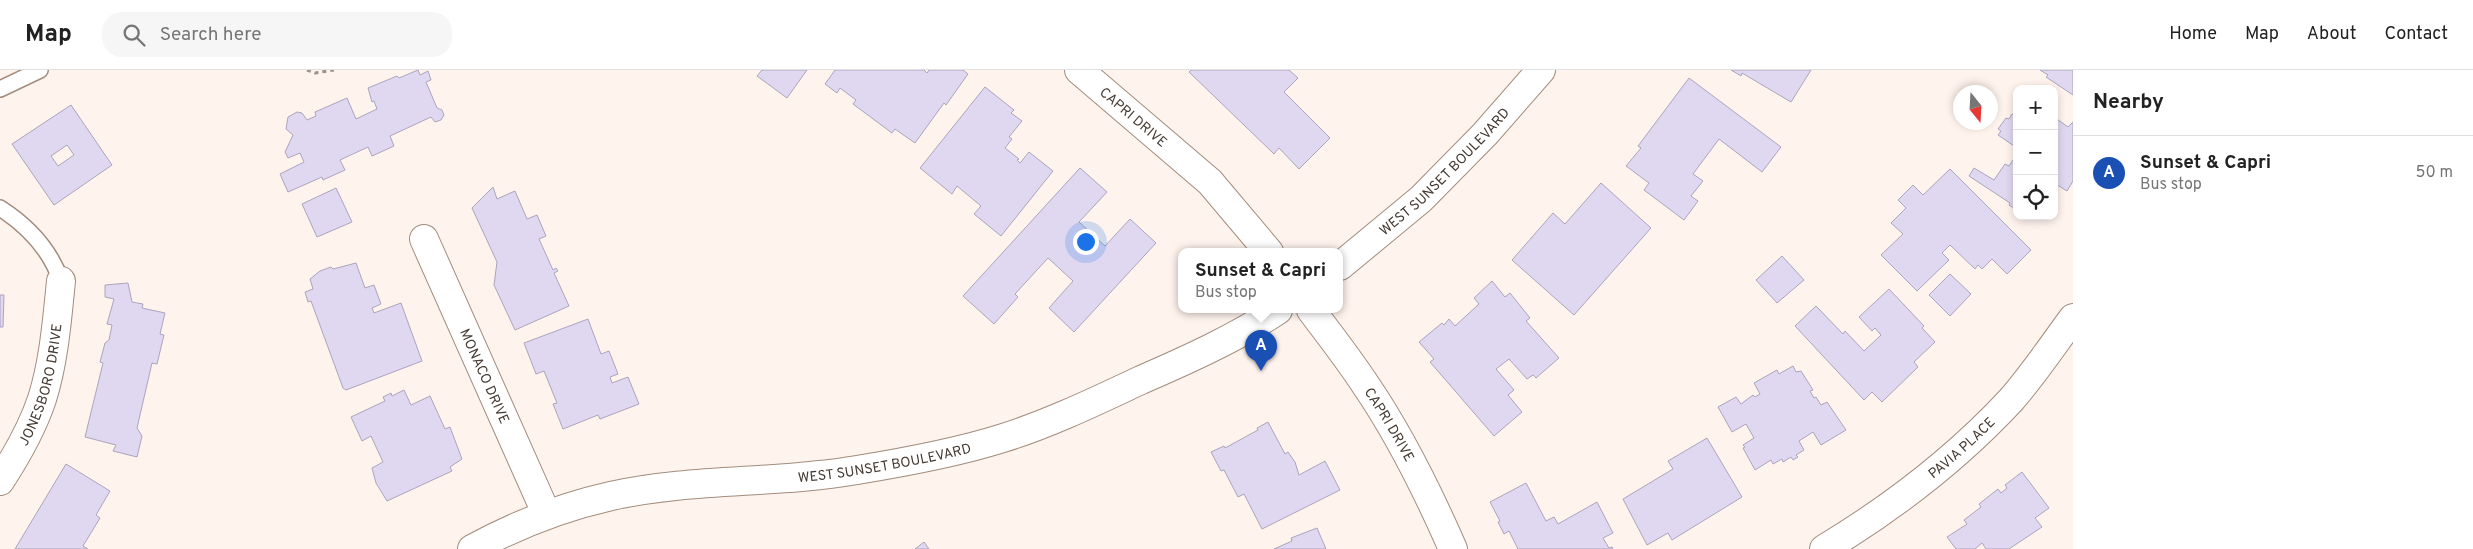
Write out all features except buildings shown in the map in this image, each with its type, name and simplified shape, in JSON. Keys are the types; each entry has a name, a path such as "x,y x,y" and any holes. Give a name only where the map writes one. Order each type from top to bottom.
{"street":[{"name":"CAPRI DRIVE","path":"1079,70 1210,182 1266,248"},
{"name":"WEST SUNSET BOULEVARD","path":"1343,264 1421,199 1485,134 1541,70"},
{"name":"MONACO DRIVE","path":"424,239 546,513"},
{"name":"JONESBORO DRIVE","path":"0,481 22,447 42,399 54,345 61,280"},
{"name":"WEST SUNSET BOULEVARD","path":"472,549 502,542 546,513 612,495 684,486 855,471 938,455 1004,438 1077,409 1171,367 1273,313"},
{"name":"CAPRI DRIVE","path":"1313,313 1365,384 1399,439 1437,512 1453,549"},
{"name":"PAVIA PLACE","path":"1824,549 1850,533 1944,465 2011,399 2073,318"}],"lane":[{"path":"0,90 40,70"},
{"path":"0,208 18,220 42,246 55,262 61,280"}],"path":[{"path":"308,70 315,73 334,70"}],"place":[{"name":"Sunset & Capri","path":"1261,371"}]}
